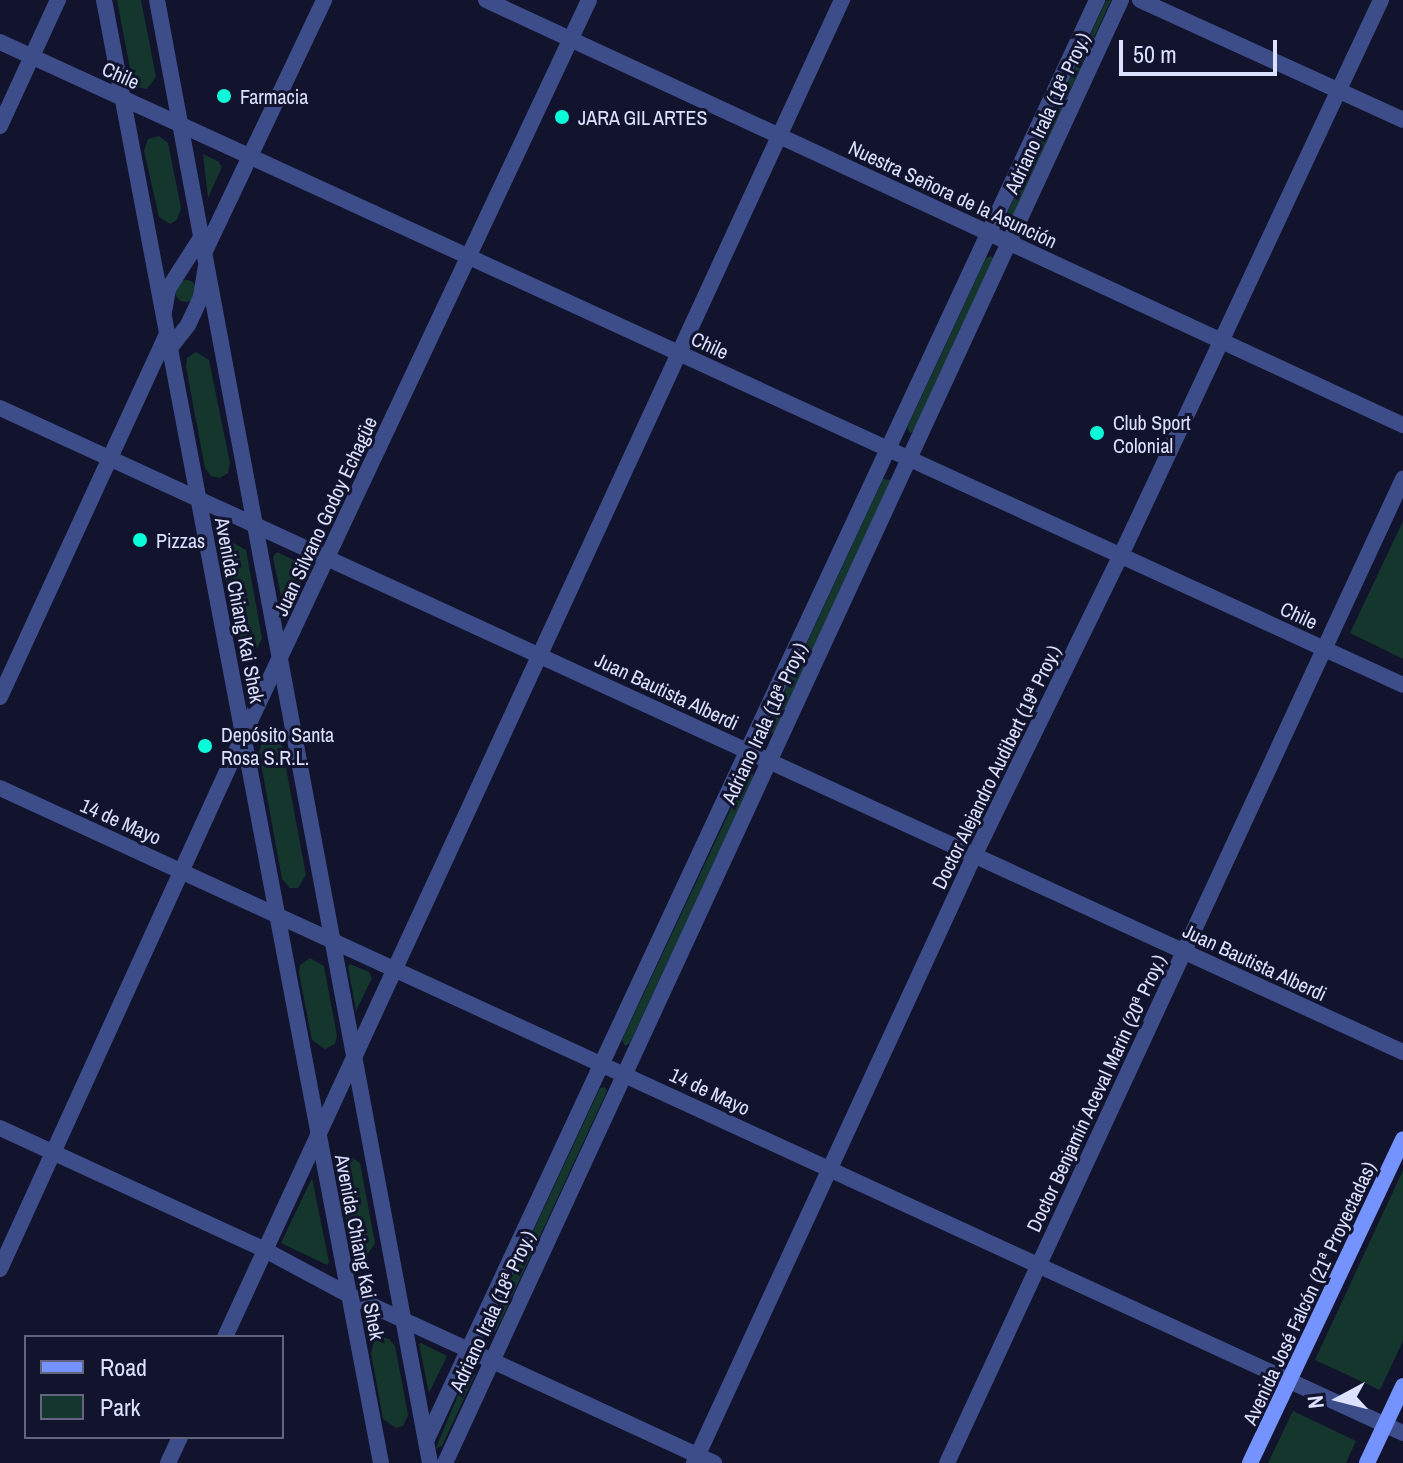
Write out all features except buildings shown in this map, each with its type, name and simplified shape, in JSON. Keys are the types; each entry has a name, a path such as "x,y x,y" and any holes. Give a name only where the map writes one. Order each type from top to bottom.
{"main road":[{"name":"Avenida José Falcón (21ª Proyectadas)","path":"1250,1463 1403,1139"},
{"path":"1367,1463 1403,1386"}],"street":[{"path":"0,126 58,0"},
{"name":"Avenida Chiang Kai Shek","path":"104,0 381,1463"},
{"name":"Avenida Chiang Kai Shek","path":"157,0 430,1463"},
{"path":"163,317 168,289 204,250 324,0"},
{"name":"Nuestra Señora de la Asunción","path":"486,0 1403,425"},
{"name":"Juan Silvano Godoy Echagüe","path":"0,1269 243,736 281,662 327,557 589,0"},
{"path":"226,1335 842,0"},
{"name":"Adriano Irala (18ª Proy.)","path":"426,1441 1097,0"},
{"name":"Adriano Irala (18ª Proy.)","path":"445,1463 1121,0"},
{"path":"1140,0 1403,120"},
{"name":"Doctor Alejandro Audibert (19ª Proy.)","path":"695,1459 975,854 1121,555 1381,0"},
{"name":"Chile","path":"0,42 1403,685"},
{"path":"0,697 110,458 168,341 188,325 201,297 204,250"},
{"name":"Juan Bautista Alberdi","path":"0,408 1403,1052"},
{"name":"Doctor Benjamín Aceval Marin (20ª Proy.)","path":"947,1463 1403,479"},
{"name":"14 de Mayo","path":"0,788 1403,1433"},
{"path":"0,1128 265,1250 349,1295 695,1459 714,1463"},
{"path":"168,1463 179,1439"}],"green space":[{"path":"117,0 141,0 156,77 147,89 138,87 132,79"},
{"path":"1111,0 1008,228 1005,228 1003,222 1106,1"},
{"path":"159,136 168,143 181,208 177,220 170,224 159,217 144,151 148,139"},
{"path":"203,154 219,162 222,167 208,198"},
{"path":"991,256 994,259 914,431 910,433 907,428 986,258"},
{"path":"186,280 194,283 197,291 194,299 186,302 178,299 175,291 178,283"},
{"path":"196,352 209,360 230,463 228,473 220,478 211,476 205,468 186,367 187,358"},
{"path":"883,479 891,480 774,732 770,734 767,729"},
{"path":"1403,521 1403,659 1350,633"},
{"path":"232,542 246,550 262,638 257,649 249,651 238,642 222,558 223,549"},
{"path":"277,552 308,567 285,616 273,557"},
{"path":"277,740 282,746 306,875 298,888 290,888 282,879 259,753 262,742"},
{"path":"749,770 754,776 630,1043 625,1046 622,1040"},
{"path":"310,958 324,966 337,1036 335,1044 325,1049 312,1040 299,973 300,965"},
{"path":"350,964 369,972 372,978 356,1011 348,967"},
{"path":"605,1087 607,1091 496,1331 491,1334 488,1328 600,1088"},
{"path":"347,1154 360,1163 375,1243 367,1255 355,1253 351,1246 336,1165"},
{"path":"1403,1170 1403,1341 1380,1390 1315,1360"},
{"path":"312,1178 329,1262 327,1265 281,1243"},
{"path":"381,1337 389,1339 395,1346 408,1415 403,1426 396,1428 383,1419 371,1353 374,1341"},
{"path":"419,1344 447,1356 429,1393"},
{"path":"472,1370 475,1375 442,1446 436,1448 468,1371"},
{"path":"1293,1411 1356,1441 1346,1463 1268,1463"}],"place":[{"name":"Farmacia","path":"224,96"},
{"name":"JARA GIL ARTES","path":"562,117"},
{"name":"Club Sport Colonial","path":"1097,433"},
{"name":"Pizzas","path":"140,540"},
{"name":"Depósito Santa Rosa S.R.L.","path":"205,746"}]}
